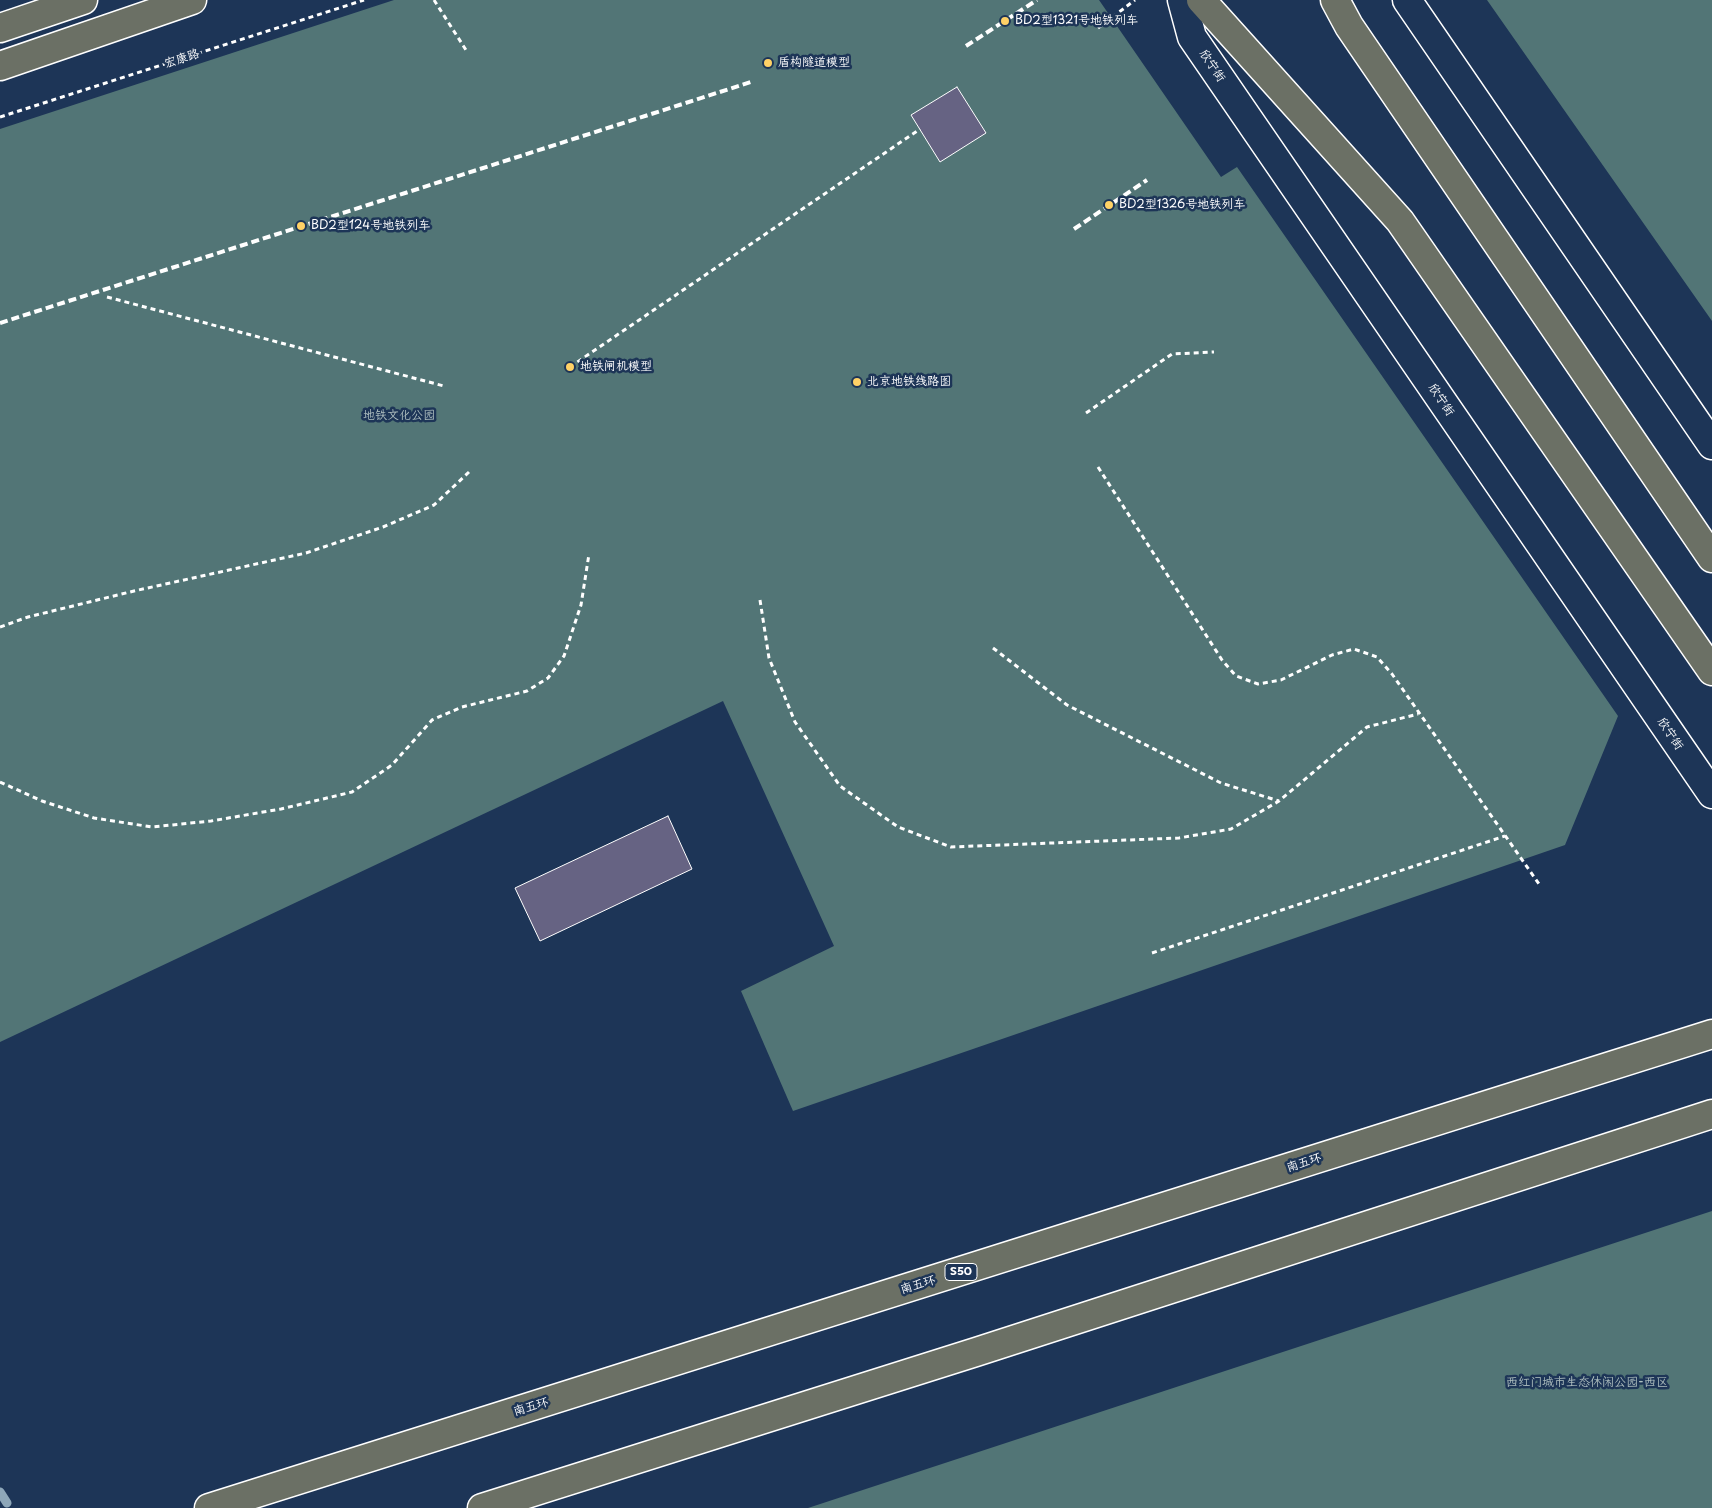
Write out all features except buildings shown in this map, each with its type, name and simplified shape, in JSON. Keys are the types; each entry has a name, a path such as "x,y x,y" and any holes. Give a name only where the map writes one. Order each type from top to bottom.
{"main road":[{"path":"0,28 83,0"},
{"path":"0,66 192,0"},
{"path":"1201,0 1400,221 1712,671"},
{"path":"1335,0 1349,26 1712,558"},
{"name":"南五环","path":"209,1508 1712,1034"},
{"path":"482,1508 976,1352 1712,1114"}],"street":[{"name":"欣宁街","path":"1182,0 1192,37 1712,794"},
{"path":"1407,0 1712,445"}],"path":[{"name":"宏康路","path":"0,117 364,0"},
{"path":"434,0 466,50"},
{"path":"1098,28 1134,0"},
{"path":"570,367 920,129"},
{"path":"106,297 444,386"},
{"path":"1086,413 1172,354 1214,352"},
{"path":"1098,466 1222,660 1236,676 1258,684 1282,680 1332,655 1354,649 1377,657 1392,674 1418,714 1539,884"},
{"path":"0,628 28,617 306,553 384,527 434,504 469,472"},
{"path":"0,782 42,801 94,818 152,827 211,821 281,809 352,792 392,765 432,720 462,707 527,691 548,678 564,656 581,605 589,554"},
{"path":"760,600 769,658 795,722 840,786 898,827 951,847 1179,838 1232,829 1278,801 1367,727 1418,714"},
{"path":"993,648 1066,705 1221,783 1278,801"},
{"path":"1152,953 1505,836"}],"green space":[{"name":"地铁文化公园","path":"394,0 1099,0 1221,177 1237,167 1618,716 1565,845 793,1111 741,991 834,946 723,701 0,1042 0,129"},
{"path":"1487,0 1712,0 1712,321"},
{"name":"西红门城市生态休闲公园-西区","path":"1712,1211 1712,1508 808,1508"}],"waterway":[{"path":"0,1492 7,1503"}],"railway":[{"path":"966,46 1037,0"},
{"path":"0,323 751,82"},
{"path":"1074,229 1147,180"}],"place":[{"name":"BD2型1321号地铁列车","path":"1005,21"},
{"name":"盾构隧道模型","path":"768,63"},
{"name":"BD2型1326号地铁列车","path":"1109,205"},
{"name":"BD2型124号地铁列车","path":"301,226"},
{"name":"地铁闸机模型","path":"570,367"},
{"name":"北京地铁线路图","path":"857,382"}]}
